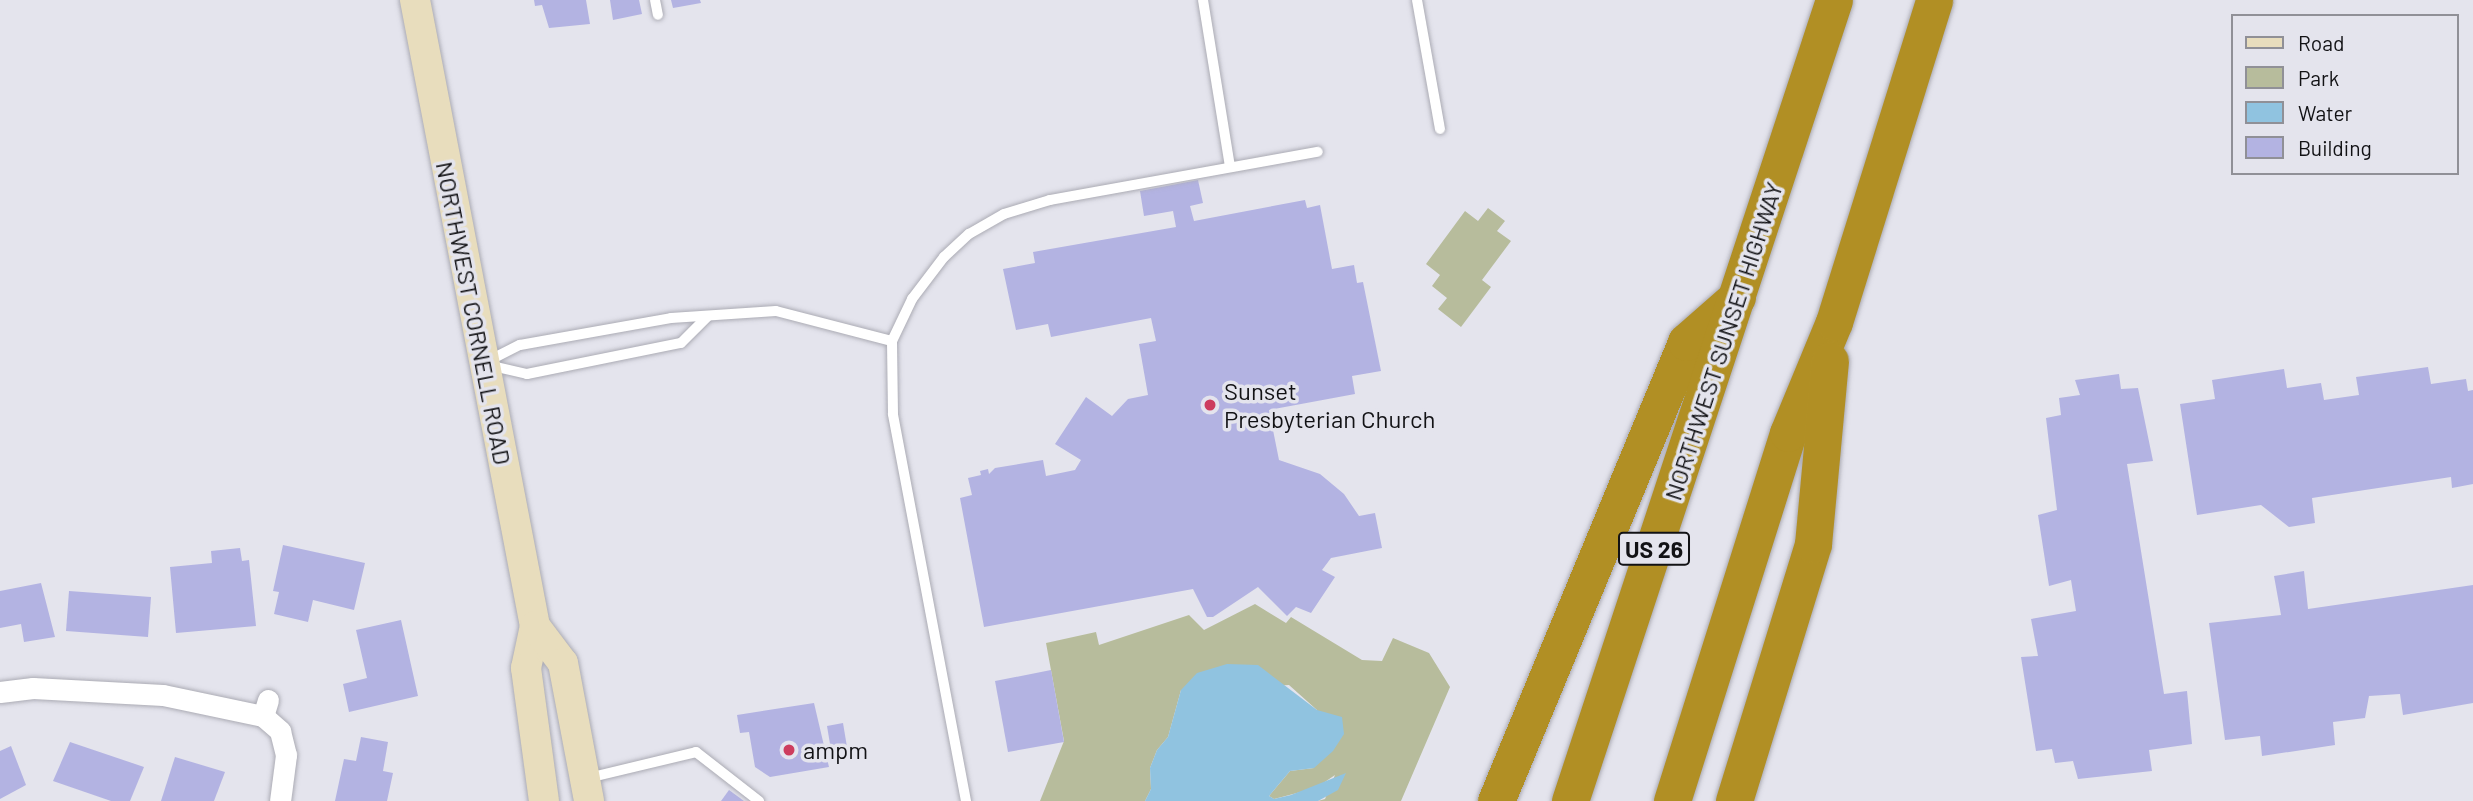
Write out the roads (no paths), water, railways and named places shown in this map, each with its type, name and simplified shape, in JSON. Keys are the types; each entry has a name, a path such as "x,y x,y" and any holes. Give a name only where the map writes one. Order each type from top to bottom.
{"highway":[{"name":"NORTHWEST SUNSET HIGHWAY","path":"1570,801 1834,0"},
{"path":"1672,801 1788,433 1833,322 1934,0"},
{"path":"1496,801 1686,342 1737,297"},
{"path":"1734,801 1813,544 1833,322"}],"main road":[{"name":"NORTHWEST CORNELL ROAD","path":"415,0 482,364 535,626 526,668 544,801"},
{"name":"NORTHWEST CORNELL ROAD","path":"535,626 563,663 587,790"}],"street":[{"path":"0,692 33,688 163,695 266,708 284,741 280,801"}],"lane":[{"path":"655,0 658,15"},
{"path":"1203,0 1230,167"},
{"path":"1417,0 1440,129"},
{"path":"966,801 893,414 892,341 912,299 944,257 969,234 1004,214 1050,200 1318,152"},
{"path":"482,364 520,345 671,318 776,311 892,341"},
{"path":"482,364 527,374 681,343 708,316"},
{"path":"587,790 667,757 696,752 759,801"}],"water":[{"path":"1227,664 1258,665 1317,710 1342,717 1344,734 1333,751 1314,768 1290,771 1269,796 1274,799 1291,795 1346,773 1338,790 1318,801 1145,801 1151,789 1150,768 1157,750 1168,737 1181,690 1197,673"}],"place":[{"name":"Sunset Presbyterian Church","path":"1210,405"},
{"name":"ampm","path":"789,750"}]}
